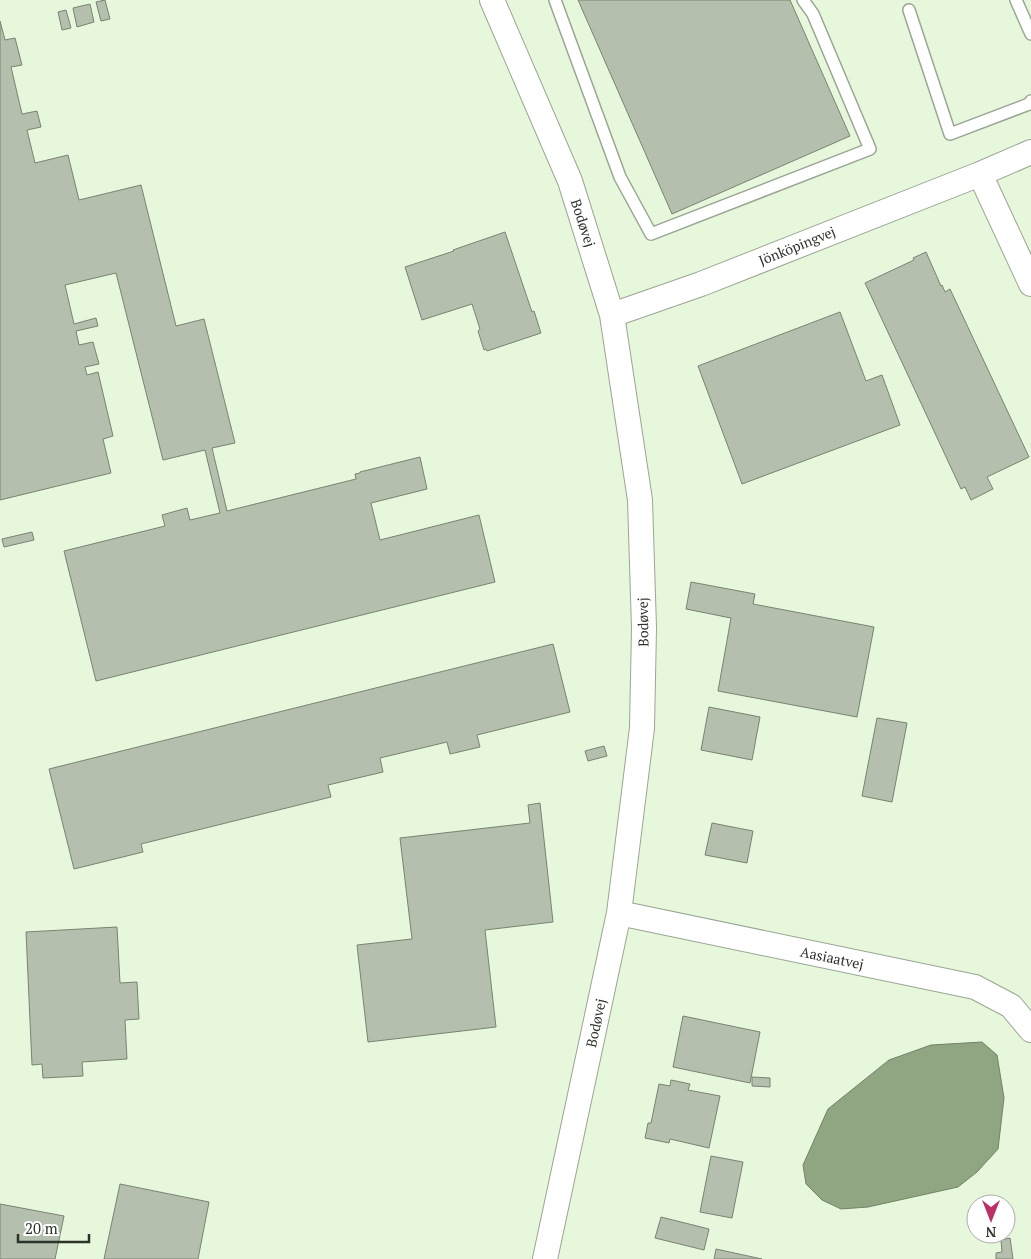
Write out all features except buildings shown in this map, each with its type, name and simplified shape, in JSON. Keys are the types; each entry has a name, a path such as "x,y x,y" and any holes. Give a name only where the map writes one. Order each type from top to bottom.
{"street":[{"name":"Bodøvej","path":"492,0 570,181 612,315 640,500 644,628 642,728 619,913 545,1259"},
{"name":"Jönköpingvej","path":"612,315 701,284 1031,152"},
{"path":"980,174 1031,284"},
{"name":"Aasiaatvej","path":"619,913 975,987 1011,1006 1031,1030"}],"lane":[{"path":"555,0 620,177 651,234 870,149 813,14 803,0"},
{"path":"1016,0 1031,34"},
{"path":"909,10 950,134 1029,104 1031,101"}],"shaded area":[{"path":"0,0 1031,0 1031,1259 0,1259"},
{"path":"982,1042 997,1055 1004,1098 998,1149 977,1172 958,1187 868,1207 841,1209 822,1200 806,1184 803,1165 828,1109 889,1060 931,1045"}]}
